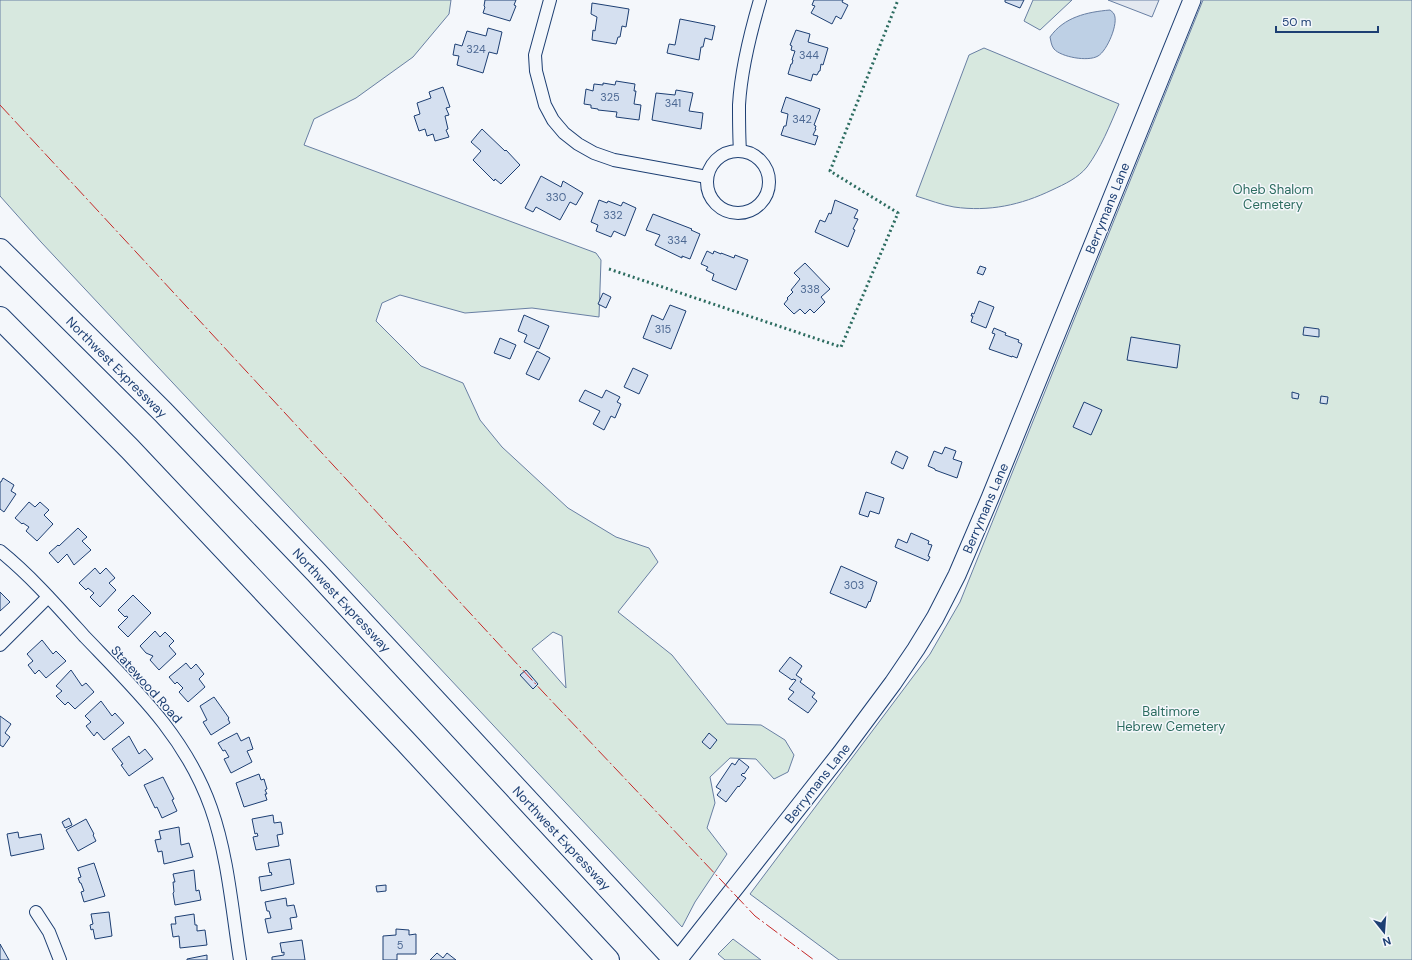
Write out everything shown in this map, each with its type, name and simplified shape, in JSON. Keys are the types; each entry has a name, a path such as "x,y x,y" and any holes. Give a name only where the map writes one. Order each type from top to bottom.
{"highway":[{"name":"Northwest Expressway","path":"0,250 163,412 317,573 675,960"},
{"path":"0,318 130,449 406,742 608,960"}],"street":[{"path":"550,0 536,55 536,71 545,105 553,120 564,133 578,144 594,153 614,160 707,177"},
{"path":"740,151 739,105 742,79 753,23 760,0"},
{"name":"Berrymans Lane","path":"678,960 744,878 845,747 893,683 935,618 957,575 998,477 1192,0"},
{"path":"740,151 752,154 762,162 769,180 769,188 766,197 752,210 744,213 735,213 726,211 718,206 711,198 707,188 707,177 712,165 720,156 729,152 740,151"},
{"name":"Statewood Road","path":"0,551 48,597 151,706 173,734 187,757 211,808 219,834 240,960"},
{"path":"0,645 48,597"},
{"path":"36,912 49,932 60,960"}],"green space":[{"path":"0,0 451,0 449,14 413,57 356,98 314,119 304,145 596,253 601,260 599,317 532,308 465,313 400,295 382,303 376,321 421,366 463,383 480,420 502,447 568,508 616,537 649,548 658,562 618,612 672,655 727,724 761,725 785,740 794,755 788,772 774,779 756,759 730,758 710,777 715,803 707,828 727,854 695,902 682,927 41,242 0,196","holes":["553,632 562,636 566,688 532,649"]},
{"path":"1033,0 1072,0 1040,30 1024,21"},
{"name":"Baltimore Hebrew Cemetery","path":"1203,0 1412,0 1412,960 839,960 750,894 930,654 960,602"},
{"path":"984,48 1119,104 1109,128 1092,160 1080,174 1062,185 1029,200 1004,206 980,209 954,207 916,196 969,55"},
{"path":"733,939 761,960 725,960 718,954"}],"shaded area":[{"path":"1108,0 1159,0 1152,17"}],"water":[{"path":"1110,10 1114,13 1115,18 1114,30 1105,49 1098,56 1088,59 1075,58 1057,52 1054,49 1050,37 1056,30 1069,20 1093,12"}],"building":[{"path":"485,0 516,0 514,5 516,6 510,21 483,13"},
{"path":"814,0 843,0 842,2 848,5 841,19 836,16 832,24 811,13 815,6 812,5"},
{"path":"1005,0 1024,0 1020,8 1005,2"},
{"path":"592,3 629,9 626,27 622,26 620,37 618,37 616,44 592,40 597,17 591,14"},
{"path":"680,19 715,26 712,40 705,38 703,47 701,47 699,60 667,53 669,44 675,45"},
{"path":"488,28 502,32 497,54 489,52 483,73 457,65 459,56 453,55 455,44 462,46 467,31 486,36"},
{"path":"796,30 810,34 808,42 828,48 823,65 821,64 820,71 817,75 813,74 811,81 788,74 795,51 791,50 792,46 790,45"},
{"path":"616,81 635,84 634,91 636,91 634,104 641,105 639,120 616,117 617,112 598,110 591,108 591,105 584,104 586,89 593,91 594,84 603,85 603,83 615,85"},
{"path":"443,87 450,107 446,108 449,115 445,116 448,129 446,130 449,137 435,141 433,134 427,136 425,129 419,131 414,116 420,114 417,103 431,98 429,92"},
{"path":"676,90 693,93 689,111 703,113 701,129 652,120 656,93 675,95"},
{"path":"786,97 820,109 814,125 816,126 816,129 813,135 818,136 815,145 781,135 784,126 786,126 788,114 781,112"},
{"path":"482,129 505,151 506,150 520,165 501,184 495,179 494,181 473,160 481,151 471,142"},
{"path":"541,176 561,187 563,181 583,193 576,205 570,202 560,220 536,207 533,212 525,208"},
{"path":"599,200 607,203 608,201 621,206 623,202 636,208 625,236 614,231 611,237 596,231 598,225 591,222"},
{"path":"835,200 858,210 854,218 858,219 853,229 855,230 848,247 815,232 820,220 825,222 829,213 831,214"},
{"path":"653,214 692,229 691,230 700,234 690,259 682,256 682,258 655,245 660,235 646,230"},
{"path":"707,251 713,254 714,251 734,258 735,255 748,260 736,290 712,280 714,274 706,270 708,267 701,264"},
{"path":"805,263 830,289 821,297 825,302 814,313 810,309 805,314 800,309 794,314 784,304 793,292 791,290 800,279 794,273"},
{"path":"980,266 986,268 983,275 977,273"},
{"path":"603,293 611,297 606,308 598,304"},
{"path":"979,301 994,307 986,328 971,322 973,316 971,316 972,313 974,314"},
{"path":"670,305 686,311 671,349 643,338 652,315 663,320"},
{"path":"524,315 549,326 539,349 524,342 527,335 518,331"},
{"path":"1304,327 1319,329 1319,337 1303,335"},
{"path":"994,328 1006,333 1005,335 1019,340 1018,342 1022,344 1017,358 989,349 995,334 992,333"},
{"path":"1131,337 1180,345 1177,368 1127,360"},
{"path":"500,338 516,345 510,359 494,353"},
{"path":"537,351 550,358 539,380 526,374"},
{"path":"633,368 648,375 639,394 624,387"},
{"path":"585,390 602,398 606,390 620,397 617,402 621,404 615,418 611,416 604,430 593,424 600,411 579,401"},
{"path":"1292,392 1299,394 1298,399 1292,398"},
{"path":"1321,396 1328,397 1327,404 1320,403"},
{"path":"1084,402 1102,410 1091,435 1073,427"},
{"path":"945,447 956,451 953,459 962,462 957,478 928,466 934,451 942,454"},
{"path":"896,451 908,457 903,469 891,463"},
{"path":"3,478 14,485 11,491 16,494 4,512 0,509 0,482"},
{"path":"866,492 884,498 879,514 870,511 868,517 859,514"},
{"path":"29,502 35,507 40,502 49,510 44,515 53,524 37,541 26,531 29,527 23,523 22,524 15,518"},
{"path":"78,528 87,537 82,541 91,550 74,565 67,554 58,563 49,553 58,545 59,546"},
{"path":"911,533 929,541 928,544 932,545 928,556 930,557 928,561 895,547 898,539 907,543"},
{"path":"841,566 877,582 870,602 869,601 866,608 830,593"},
{"path":"95,568 100,574 106,568 115,578 109,583 116,590 100,607 90,597 94,593 88,588 86,590 79,583"},
{"path":"0,592 10,602 0,611"},
{"path":"133,595 151,613 128,637 118,627 128,617 125,617 118,610"},
{"path":"155,631 160,637 165,632 174,641 169,646 176,654 159,670 150,660 153,656 146,653 140,646"},
{"path":"42,640 53,654 56,651 66,661 46,678 39,670 35,674 28,665 33,661 27,654"},
{"path":"790,657 802,666 796,675 802,679 800,682 815,693 812,697 817,701 808,713 788,699 794,692 789,689 796,680 792,680 779,671"},
{"path":"186,663 191,669 196,664 204,674 199,679 205,687 188,702 179,692 183,688 177,682 175,684 169,677"},
{"path":"71,670 82,686 86,683 94,692 75,709 68,702 65,705 56,696 62,691 56,686"},
{"path":"526,670 538,684 533,689 520,675"},
{"path":"214,697 229,718 230,723 211,735 203,722 207,720 200,706"},
{"path":"101,701 112,716 115,713 124,723 104,740 97,732 94,736 86,726 91,722 85,716"},
{"path":"0,716 11,724 5,733 10,737 3,747 0,745"},
{"path":"237,733 241,741 249,737 253,749 247,751 252,762 231,773 224,759 229,757 218,743"},
{"path":"709,733 717,740 710,749 702,742"},
{"path":"129,736 139,754 145,749 153,759 129,776 121,765 123,764 112,749"},
{"path":"739,759 749,767 744,774 743,773 741,775 746,778 726,802 717,795 721,790 716,787 732,763 735,765"},
{"path":"259,774 261,780 264,779 267,789 265,790 267,794 265,794 267,800 244,807 236,783"},
{"path":"163,777 174,799 172,800 177,811 162,818 157,807 155,808 144,785"},
{"path":"273,815 274,823 281,822 283,834 277,835 279,846 256,850 253,837 258,836 257,833 255,834 252,819"},
{"path":"69,818 72,825 65,828 62,822"},
{"path":"86,819 96,841 78,851 66,830"},
{"path":"179,827 181,845 189,843 193,857 164,864 162,851 158,852 155,840 161,839 159,831"},
{"path":"18,832 19,838 41,834 44,849 11,856 7,834"},
{"path":"290,859 294,884 261,891 259,877 272,875 271,872 270,873 268,863"},
{"path":"94,863 105,896 84,902 81,892 84,891 78,878 81,877 78,868"},
{"path":"194,870 196,891 199,890 201,900 175,905 173,882 175,882 173,874"},
{"path":"386,885 386,891 377,892 376,886"},
{"path":"286,898 287,906 294,905 297,917 290,918 292,929 268,933 265,919 271,918 269,911 267,911 265,902"},
{"path":"109,912 112,936 95,939 93,929 91,930 90,925 93,924 91,914"},
{"path":"194,914 197,931 205,930 207,945 180,948 179,936 173,937 171,924 176,924 175,917"},
{"path":"396,929 409,930 409,935 416,934 416,954 397,954 397,960 383,960 383,936 396,935"},
{"path":"302,940 305,960 272,960 272,957 284,955 284,952 282,953 280,943"},
{"path":"0,944 9,960 0,960"},
{"path":"437,953 443,958 447,953 456,960 430,960"},
{"path":"207,955 207,960 187,960 187,959"}],"hedge":[{"path":"609,269 841,347 898,213 830,171 898,0"}],"power":[{"path":"0,105 544,693 755,916 814,960"}],"park label":[{"name":"Oheb Shalom Cemetery","path":"1273,196"}]}
